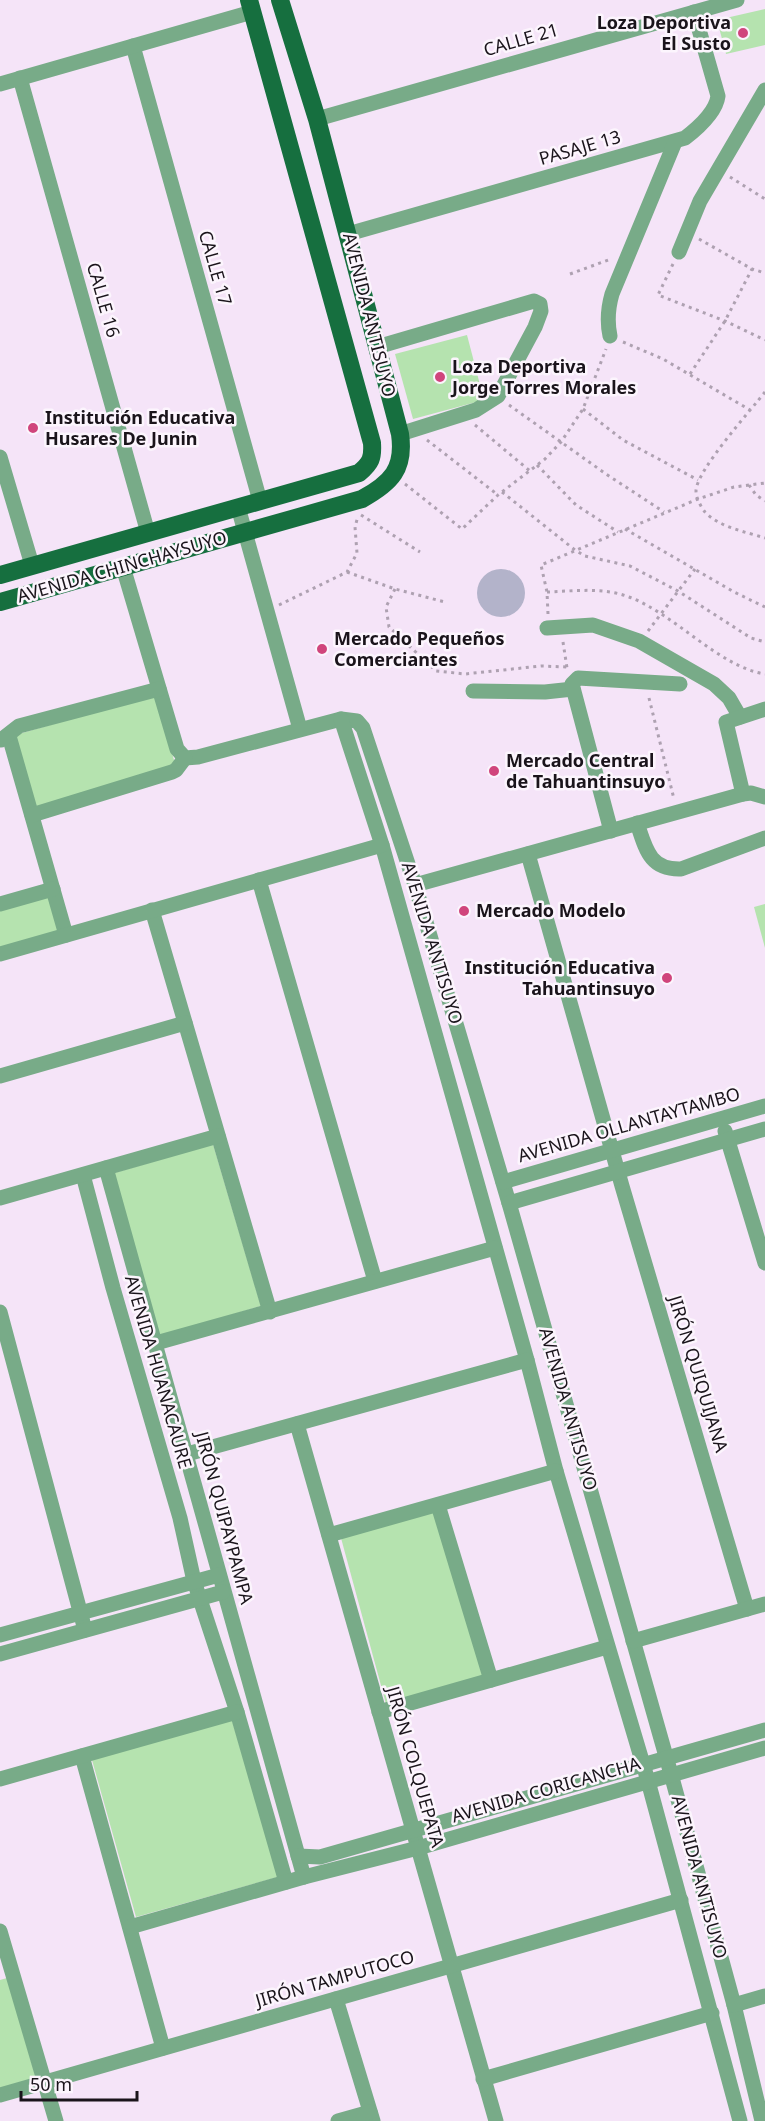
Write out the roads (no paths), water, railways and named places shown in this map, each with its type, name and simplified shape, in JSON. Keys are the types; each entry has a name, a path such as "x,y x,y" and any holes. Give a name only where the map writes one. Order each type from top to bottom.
{"main road":[{"name":"AVENIDA ANTISUYO","path":"244,532 355,508 391,479 400,463 402,450 400,434 348,234 284,1"},
{"name":"AVENIDA ANTISUYO","path":"238,507 359,473 369,464 373,456 372,443 250,6"},
{"name":"AVENIDA CHINCHAYSUYO","path":"0,575 238,507"},
{"name":"AVENIDA CHINCHAYSUYO","path":"0,602 244,532"}],"street":[{"name":"CALLE 21","path":"317,119 737,0"},
{"path":"0,84 133,46 250,6"},
{"name":"PASAJE 13","path":"348,234 675,142 693,131 717,103 718,96 694,12"},
{"name":"CALLE 17","path":"133,46 260,501"},
{"name":"CALLE 16","path":"20,78 148,533"},
{"path":"679,252 700,201 765,90"},
{"path":"610,336 609,307 612,294 675,142"},
{"path":"377,347 534,301 540,304 542,311 498,396 476,410 400,434"},
{"path":"0,457 32,566"},
{"path":"238,507 300,729"},
{"path":"123,567 177,749 184,758"},
{"path":"554,628 593,625 639,642 714,684 729,698 743,794"},
{"path":"573,679 611,831"},
{"path":"473,691 545,692 573,679 680,684"},
{"path":"66,935 32,815 4,738 19,726 159,689"},
{"path":"733,719 765,709"},
{"path":"32,815 172,772 184,758 198,757 341,719"},
{"name":"AVENIDA ANTISUYO","path":"740,2121 648,1781 556,1471 382,845 341,719 357,721 363,728 415,885 503,1182 671,1774 734,2005 762,2121"},
{"path":"415,885 743,794 752,793 765,797"},
{"path":"637,823 653,860 660,867 668,869 681,869 765,838"},
{"path":"0,954 382,845"},
{"name":"JIRÓN QUIQUIJANA","path":"528,854 611,1150 747,1609"},
{"path":"259,880 375,1281"},
{"path":"0,904 52,889"},
{"path":"152,910 270,1312"},
{"path":"0,1076 184,1023"},
{"name":"AVENIDA OLLANTAYTAMBO","path":"503,1182 765,1106"},
{"path":"721,1118 764,1257"},
{"path":"509,1203 765,1129"},
{"path":"0,1198 218,1136"},
{"name":"JIRÓN QUIPAYPAMPA","path":"106,1168 304,1877"},
{"name":"AVENIDA HUANACAURE","path":"83,1175 113,1288 180,1518 200,1598"},
{"path":"156,1343 495,1248"},
{"path":"0,1312 85,1630"},
{"path":"187,1454 527,1360"},
{"name":"JIRÓN COLQUEPATA","path":"297,1424 496,2121"},
{"path":"329,1535 556,1471"},
{"path":"438,1505 490,1680"},
{"path":"0,1635 219,1575"},
{"path":"0,1654 223,1592"},
{"path":"200,1598 237,1712 286,1882"},
{"path":"633,1641 765,1604"},
{"path":"379,1712 607,1647"},
{"path":"0,1779 237,1712"},
{"name":"AVENIDA CORICANCHA","path":"298,1856 320,1857 765,1730"},
{"name":"AVENIDA CORICANCHA","path":"130,1928 765,1748"},
{"path":"82,1756 163,2048"},
{"name":"JIRÓN TAMPUTOCO","path":"0,2095 681,1900"},
{"path":"0,1931 5,1970 56,2121"},
{"path":"734,2005 765,1996"},
{"path":"336,1999 372,2116 338,2121"},
{"path":"483,2079 712,2013"}],"place":[{"name":"Loza Deportiva El Susto","path":"743,33"},
{"name":"Loza Deportiva Jorge Torres Morales","path":"440,377"},
{"name":"Institución Educativa Husares De Junin","path":"33,428"},
{"name":"Mercado Pequeños Comerciantes","path":"322,649"},
{"name":"Mercado Central de Tahuantinsuyo","path":"494,771"},
{"name":"Mercado Modelo","path":"464,911"},
{"name":"Institución Educativa Tahuantinsuyo","path":"667,978"}]}
